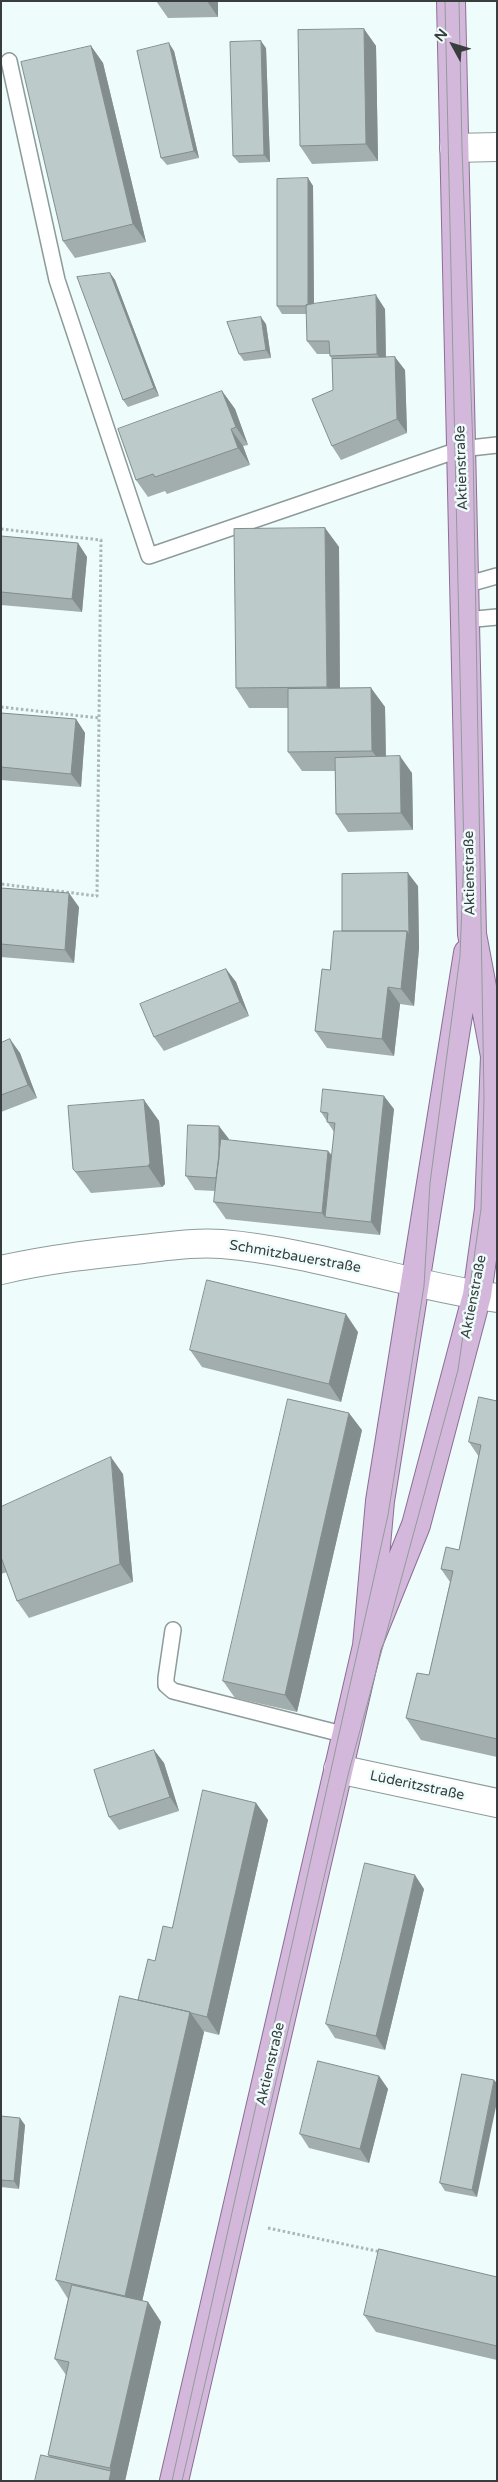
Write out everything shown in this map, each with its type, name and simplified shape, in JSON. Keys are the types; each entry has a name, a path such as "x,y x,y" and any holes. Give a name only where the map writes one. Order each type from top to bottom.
{"main road":[{"name":"Aktienstraße","path":"367,1646 416,1525 487,1297 495,1056 472,934 451,1"},
{"name":"Aktienstraße","path":"174,2481 367,1646 375,1575 380,1501 472,934"}],"street":[{"path":"454,148 497,147"},
{"name":"Schmitzbauerstraße","path":"1,1270 40,1261 94,1254 183,1244 221,1244 263,1249 487,1297"},
{"name":"Lüderitzstraße","path":"338,1769 497,1803"}],"lane":[{"path":"9,61 57,280 148,556 461,449 497,445"},
{"path":"465,585 497,576"},
{"path":"465,620 497,617"},
{"path":"173,1630 166,1685 173,1691 346,1735"}],"path":[{"path":"1,529 101,540 97,896 1,884"},
{"path":"1,707 99,718"},
{"path":"235,2222 391,2254"}],"building":[{"path":"364,29 366,144 300,146 298,30"},
{"path":"261,41 264,155 233,156 230,42"},
{"path":"169,43 194,151 161,158 137,51"},
{"path":"91,46 133,224 63,241 21,62"},
{"path":"308,178 308,305 277,306 277,179"},
{"path":"110,273 154,388 123,400 77,277"},
{"path":"376,295 377,354 330,356 329,341 307,341 306,305"},
{"path":"261,317 266,350 239,354 227,322"},
{"path":"395,357 397,419 332,446 312,399 333,390 332,359"},
{"path":"222,391 236,427 231,429 238,448 155,477 153,474 136,480 118,429"},
{"path":"325,528 327,687 236,688 234,529"},
{"path":"1,536 78,543 72,599 1,592"},
{"path":"371,688 372,751 288,752 288,689"},
{"path":"1,713 76,719 71,774 1,767"},
{"path":"400,756 401,813 336,814 335,758"},
{"path":"408,873 409,935 407,931 342,931 342,874"},
{"path":"1,888 69,893 65,950 1,944"},
{"path":"334,931 407,931 401,989 388,987 382,1039 315,1031 322,969 330,970"},
{"path":"226,969 240,1002 154,1037 140,1004"},
{"path":"10,1039 28,1085 1,1095 1,1043"},
{"path":"323,1089 384,1096 371,1222 325,1217 335,1123 327,1122 328,1113 321,1112"},
{"path":"144,1100 150,1163 148,1166 76,1172 73,1169 68,1106"},
{"path":"188,1125 219,1126 219,1158 216,1178 186,1176"},
{"path":"221,1139 328,1151 322,1213 214,1202"},
{"path":"207,1280 346,1314 329,1384 190,1350"},
{"path":"479,1397 497,1401 497,1739 406,1718 417,1673 429,1675 453,1571 441,1569 446,1547 459,1550 481,1445 469,1442"},
{"path":"288,1399 349,1413 285,1695 223,1681"},
{"path":"111,1457 120,1564 17,1601 1,1557 1,1507"},
{"path":"154,1750 170,1797 109,1817 94,1770"},
{"path":"203,1790 256,1803 207,2017 138,2000 148,1959 155,1961 163,1926 172,1928"},
{"path":"365,1863 415,1875 376,2036 326,2024"},
{"path":"120,1996 190,2012 125,2296 56,2280"},
{"path":"318,2061 379,2076 360,2149 300,2134"},
{"path":"462,2074 494,2080 472,2190 440,2183"},
{"path":"1,2116 20,2118 14,2181 1,2180"},
{"path":"379,2249 497,2277 497,2346 364,2315"},
{"path":"72,2285 148,2302 110,2468 48,2455 69,2362 55,2359"},
{"path":"41,2455 111,2471 109,2481 35,2481"}],"tram line":[{"path":"172,2481 388,1515 424,1286 430,1183 460,956 464,853 445,1"},
{"path":"182,2481 349,1771 458,1370 481,1209 484,1098 473,448 462,148 459,1"}]}
